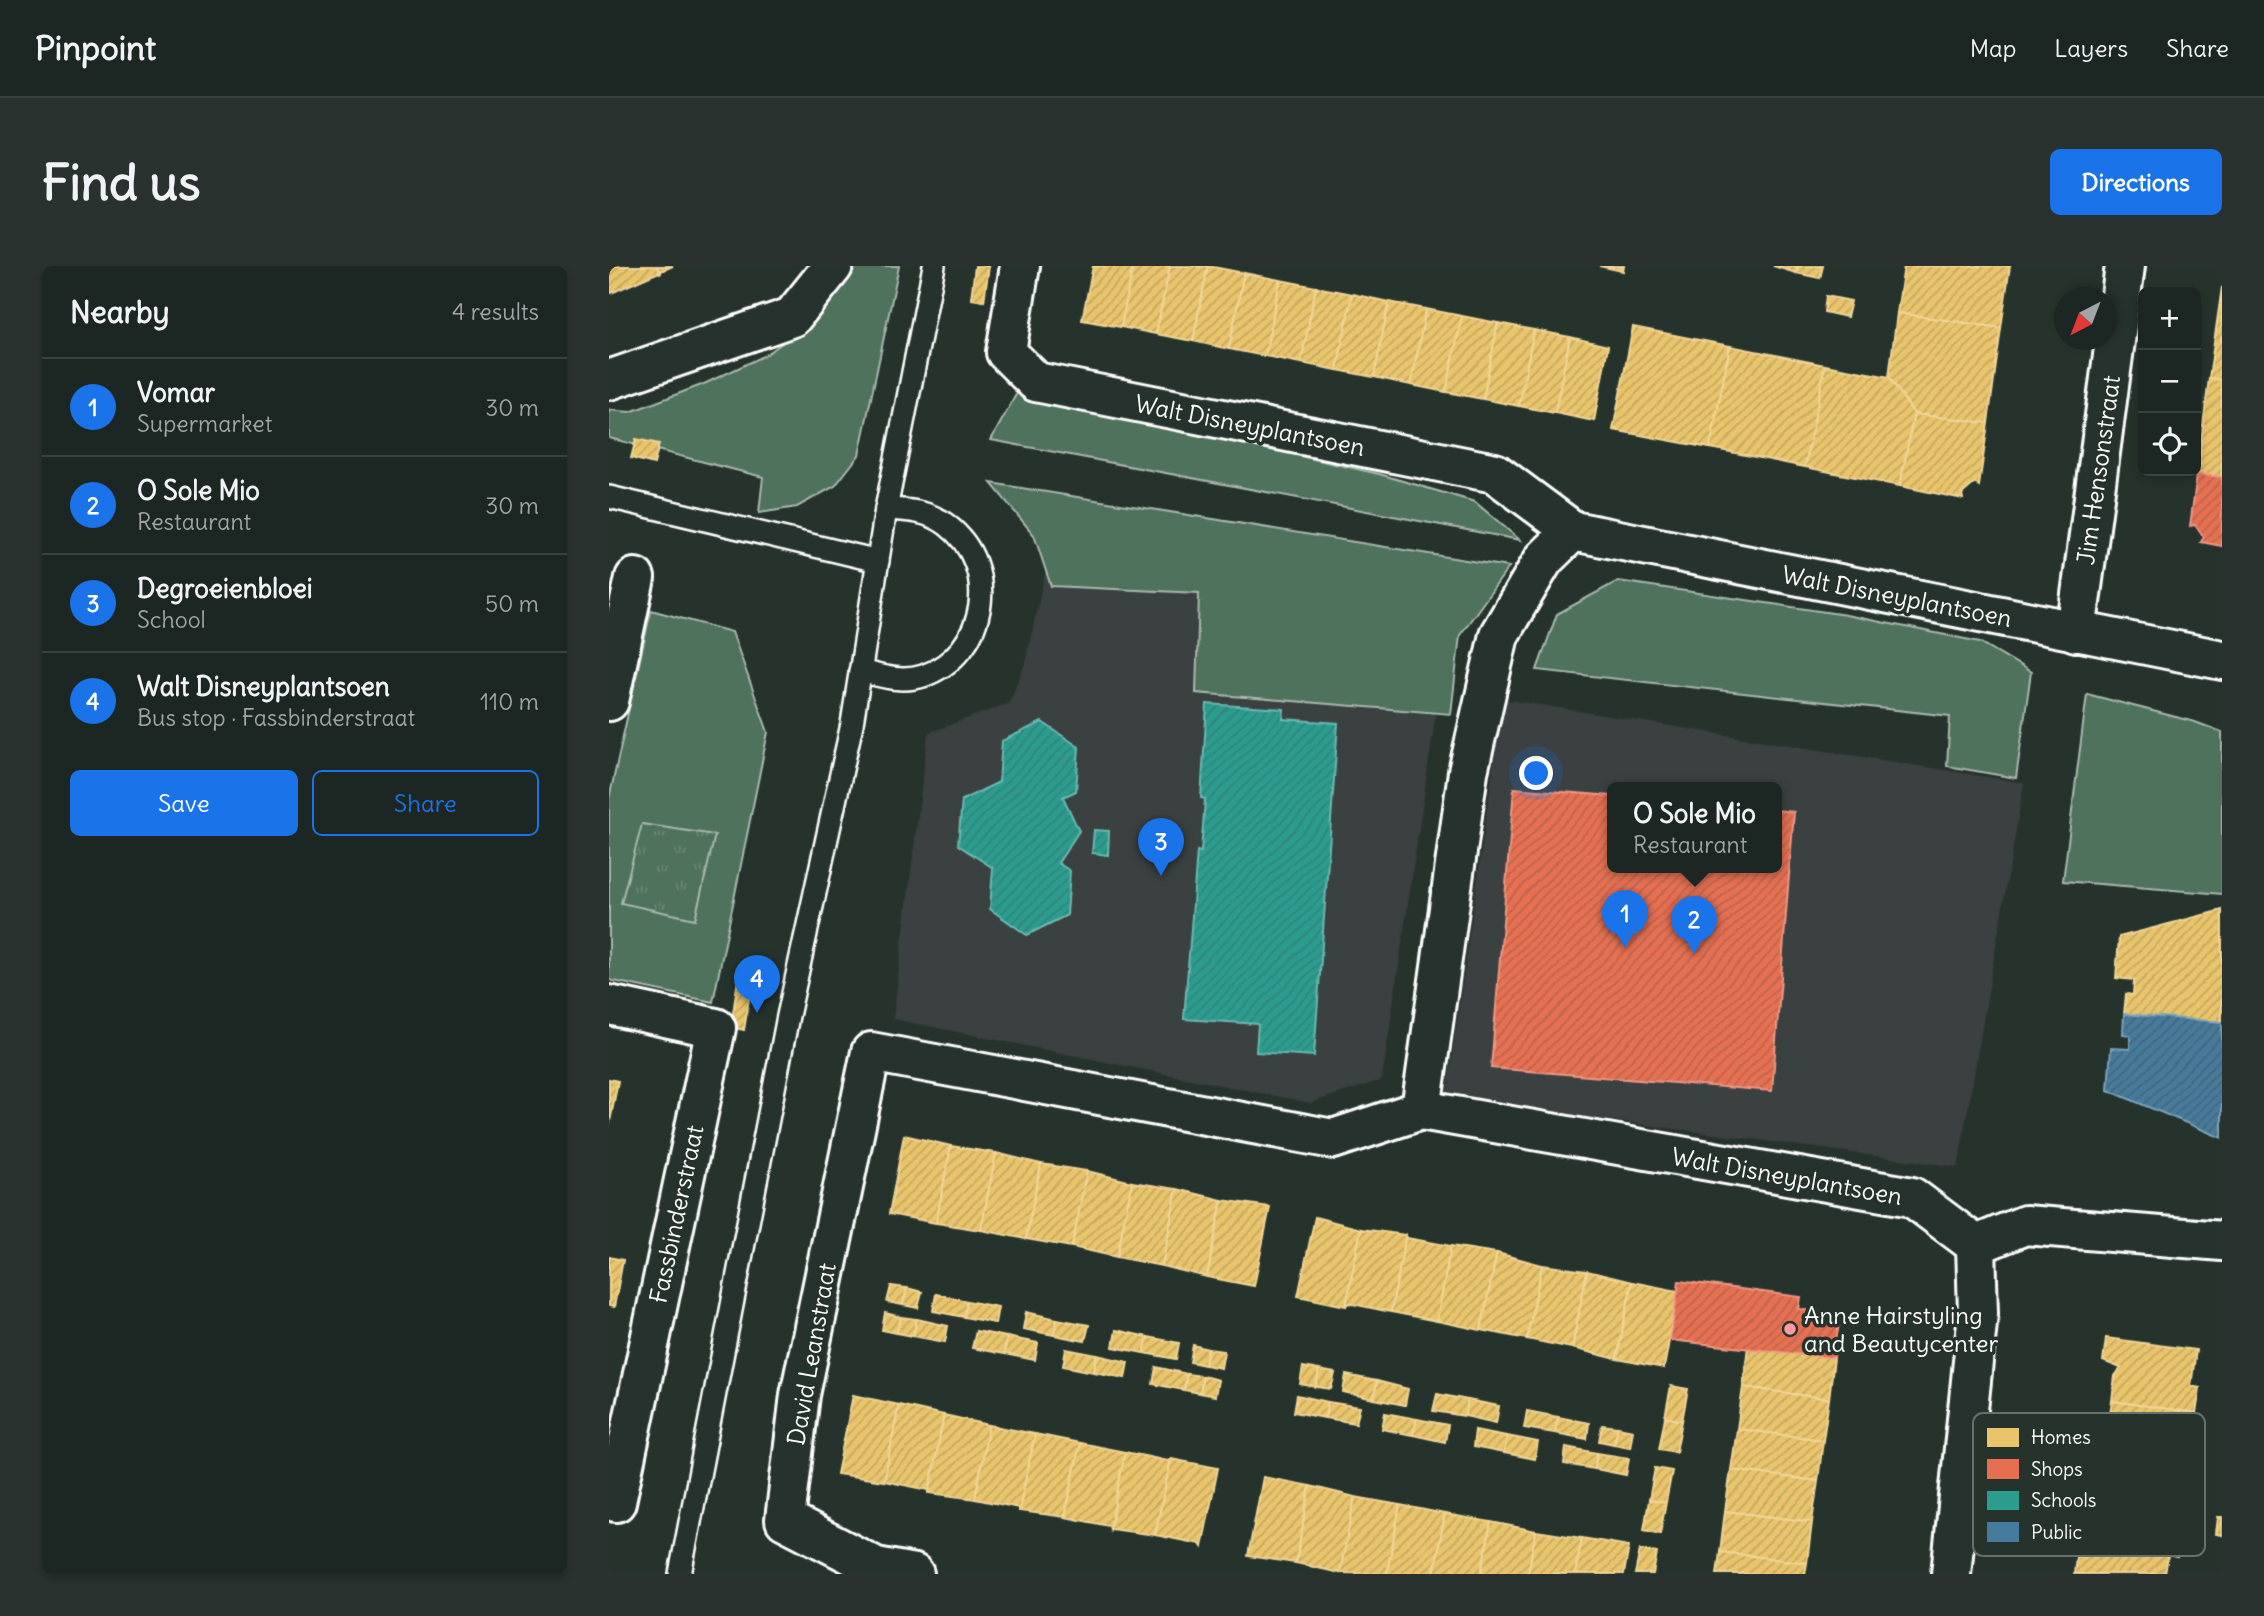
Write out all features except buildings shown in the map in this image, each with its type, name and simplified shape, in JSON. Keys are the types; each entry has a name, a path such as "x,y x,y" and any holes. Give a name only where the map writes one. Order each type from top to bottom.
{"street":[{"path":"609,380 792,317 833,266"},
{"name":"Walt Disneyplantsoen","path":"1020,266 1006,352 1036,382 1495,473 1573,531 2222,660"},
{"name":"Jim Hensonstraat","path":"2076,632 2125,266"},
{"path":"1421,1110 1468,772 1499,635 1544,559 1573,531"},
{"path":"609,701 635,578"},
{"name":"Fassbinderstraat","path":"609,1005 716,1028 616,1502 609,1500"},
{"name":"Walt Disneyplantsoen","path":"871,1052 1333,1139 1421,1110 1912,1197 1976,1245"},
{"name":"David Leanstraat","path":"871,1052 800,1395 786,1520 877,1567 914,1574"},
{"path":"1951,1574 1978,1313 1976,1245 2025,1226 2222,1241"}],"lane":[{"path":"680,1574 788,1016 852,724 886,509 934,266"},
{"path":"609,497 878,561"},
{"path":"860,671 891,679 922,676 950,661 971,637 982,608 981,576 969,547 946,524 918,511 886,509"}],"shaded area":[{"path":"1046,568 1455,583 1382,1080 1310,1103 893,1019 928,733 1009,703 1025,664"},
{"path":"1503,699 2024,783 1958,1167 1446,1098"}],"green space":[{"path":"857,266 899,266 859,455 835,486 797,507 759,513 763,477 609,438 609,410 630,412 704,384 764,356 806,326"},
{"path":"1018,391 1379,474 1475,502 1520,540 991,440"},
{"path":"991,483 1509,567 1460,635 1451,714 1196,693 1199,593 1051,586 1034,535"},
{"path":"1618,581 1846,615 1980,642 2031,672 2016,778 1947,766 1950,716 1537,670 1557,614"},
{"path":"651,610 732,632 768,732 713,1002 609,980 609,799"},
{"path":"2087,694 2195,722 2222,732 2222,894 2063,881"},
{"path":"642,824 715,835 695,919 621,903"}],"place":[{"name":"Degroeienbloei","path":"1161,876"},
{"name":"Vomar","path":"1625,948"},
{"name":"O Sole Mio","path":"1694,954"},
{"name":"Walt Disneyplantsoen","path":"757,1013"},
{"name":"Anne Hairstyling and Beautycenter","path":"1790,1329"}]}
